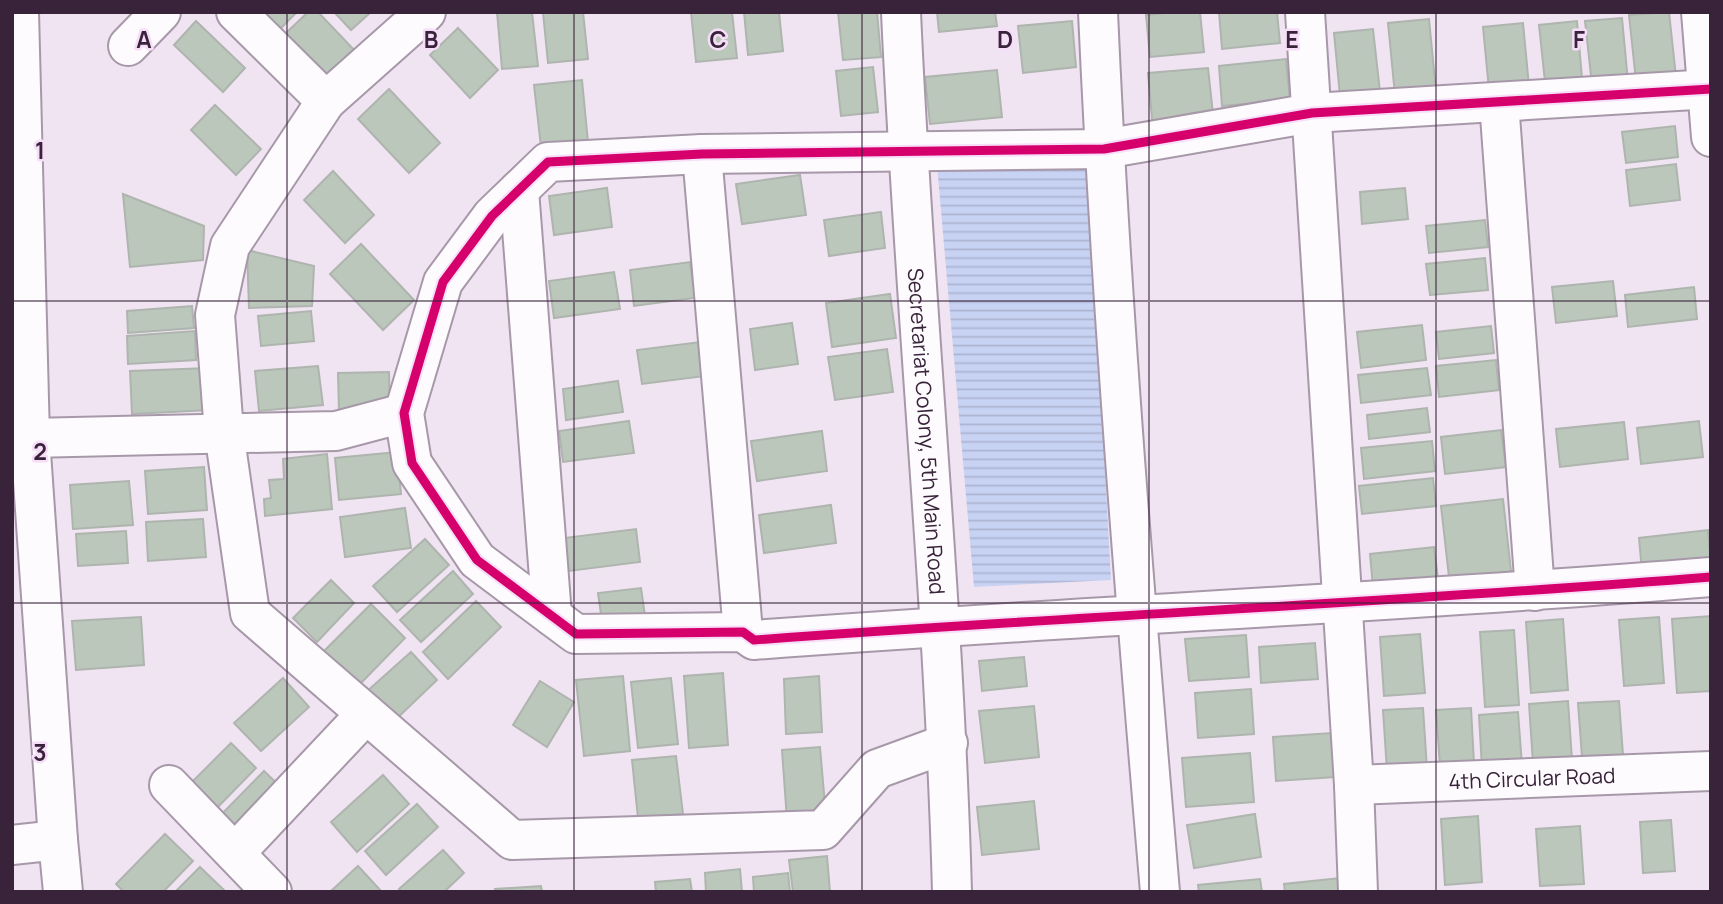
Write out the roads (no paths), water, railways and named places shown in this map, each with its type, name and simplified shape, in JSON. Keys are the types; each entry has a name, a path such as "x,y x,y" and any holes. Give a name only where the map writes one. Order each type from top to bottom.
{"street":[{"path":"19,12 30,438 63,892"},
{"path":"128,46 161,12"},
{"path":"236,12 326,101"},
{"path":"426,12 326,101 230,246 215,315 224,432 250,613 512,840 823,830 877,769 948,743"},
{"name":"Secretariat Colony, 5th Main Road","path":"901,12 907,152 948,743 952,892"},
{"path":"1098,12 1104,149 1136,614 1160,892"},
{"path":"1305,12 1354,785 1358,892"},
{"path":"1701,12 1711,137"},
{"path":"1709,89 1312,113 1104,149 702,154 548,162 492,216 443,282 404,413 412,463 477,560 576,634 743,632 754,640 940,626 1535,591 1711,577"},
{"path":"1499,102 1535,591"},
{"path":"702,154 743,632"},
{"path":"519,190 552,616"},
{"path":"30,438 336,431 404,413"},
{"path":"235,853 366,713"},
{"name":"4th Circular Road","path":"1354,785 1711,771"},
{"path":"169,785 272,892"},
{"path":"12,845 58,840"}],"water":[{"path":"1088,161 1111,580 974,587 937,165"}]}
